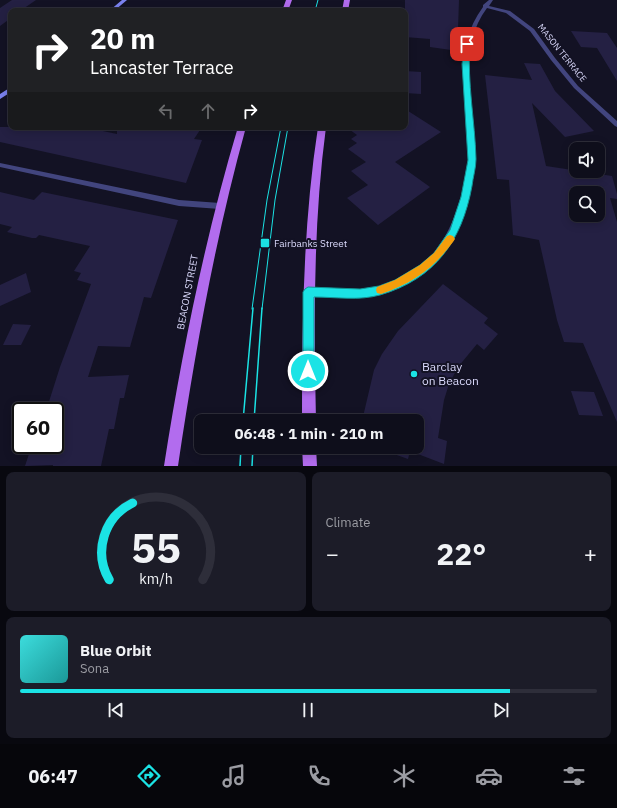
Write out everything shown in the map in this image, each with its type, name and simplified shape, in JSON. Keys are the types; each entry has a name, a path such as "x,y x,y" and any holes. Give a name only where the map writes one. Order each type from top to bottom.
{"main road":[{"path":"115,8 125,0"},
{"name":"BEACON STREET","path":"171,466 196,315 220,206 241,130"},
{"path":"309,414 308,292 314,195 322,130"},
{"path":"310,454 310,466"}],"street":[{"name":"MASON TERRACE","path":"488,3 508,12 532,30 576,87 617,125"},
{"path":"308,292 360,293 390,287 424,268 438,255 449,240 462,210 472,160 465,64 467,44 475,20 488,3"},
{"path":"0,165 179,203 220,206"}],"building":[{"path":"12,0 36,0 24,8 8,8 8,20 0,26 0,8"},
{"path":"405,0 459,0 458,29 456,29 455,32 455,40 452,39 451,50 430,47 430,39 408,37 408,8 405,8"},
{"path":"571,31 607,33 617,48 617,81 597,48 581,47"},
{"path":"524,63 540,64 555,91 594,131 565,137 532,103 546,166 569,169 569,178 605,178 605,175 612,176 617,194 617,199 610,198 617,222 617,422 583,343 564,342 557,320 539,240 513,235 509,180 497,179 485,75 532,80"},
{"path":"408,71 421,72 421,94 408,93"},
{"path":"408,111 441,132 395,162 430,187 378,225 347,198 368,185 351,171 366,162 348,149 357,143 351,139 357,135 350,130 408,130"},
{"path":"0,127 8,127 8,130 98,130 117,134 117,130 200,130 194,139 202,140 186,183 0,142"},
{"path":"0,192 34,200 42,192 178,220 151,298 144,297 130,347 98,346 88,377 129,375 124,398 120,398 114,429 109,429 101,466 25,466 29,454 64,454 64,402 49,402 60,367 91,284 77,280 81,273 74,271 90,246 39,235 36,238 32,238 7,232 12,227 0,224"},
{"path":"26,273 31,292 0,306 0,285"},
{"name":"Barclay on Beacon","path":"443,284 488,318 484,323 498,334 484,350 477,344 458,367 449,384 444,400 438,438 447,441 444,464 418,454 424,454 424,414 364,414 374,370 382,354 398,331"},
{"path":"13,324 31,325 21,345 3,345"},
{"path":"571,391 594,392 603,416 579,415"},
{"name":"Barclay on Beacon","path":"394,454 409,454 408,459"}],"tram line":[{"path":"316,8 318,0"},
{"path":"252,309 267,200 280,130"},
{"path":"262,309 275,200 287,130"},
{"path":"244,414 253,308"},
{"path":"254,414 262,308"},
{"path":"240,466 241,454"},
{"path":"252,466 253,454"}],"slow traffic":[{"path":"381,290 398,284 424,268 438,255 450,239"}],"place":[{"name":"Fairbanks Street","path":"265,243"},
{"name":"Barclay on Beacon","path":"414,374"}],"route":[{"path":"308,371 308,292 360,293 379,290 398,284 424,268 438,255 445,247 454,231 465,197 472,160 465,64 467,44"}]}
